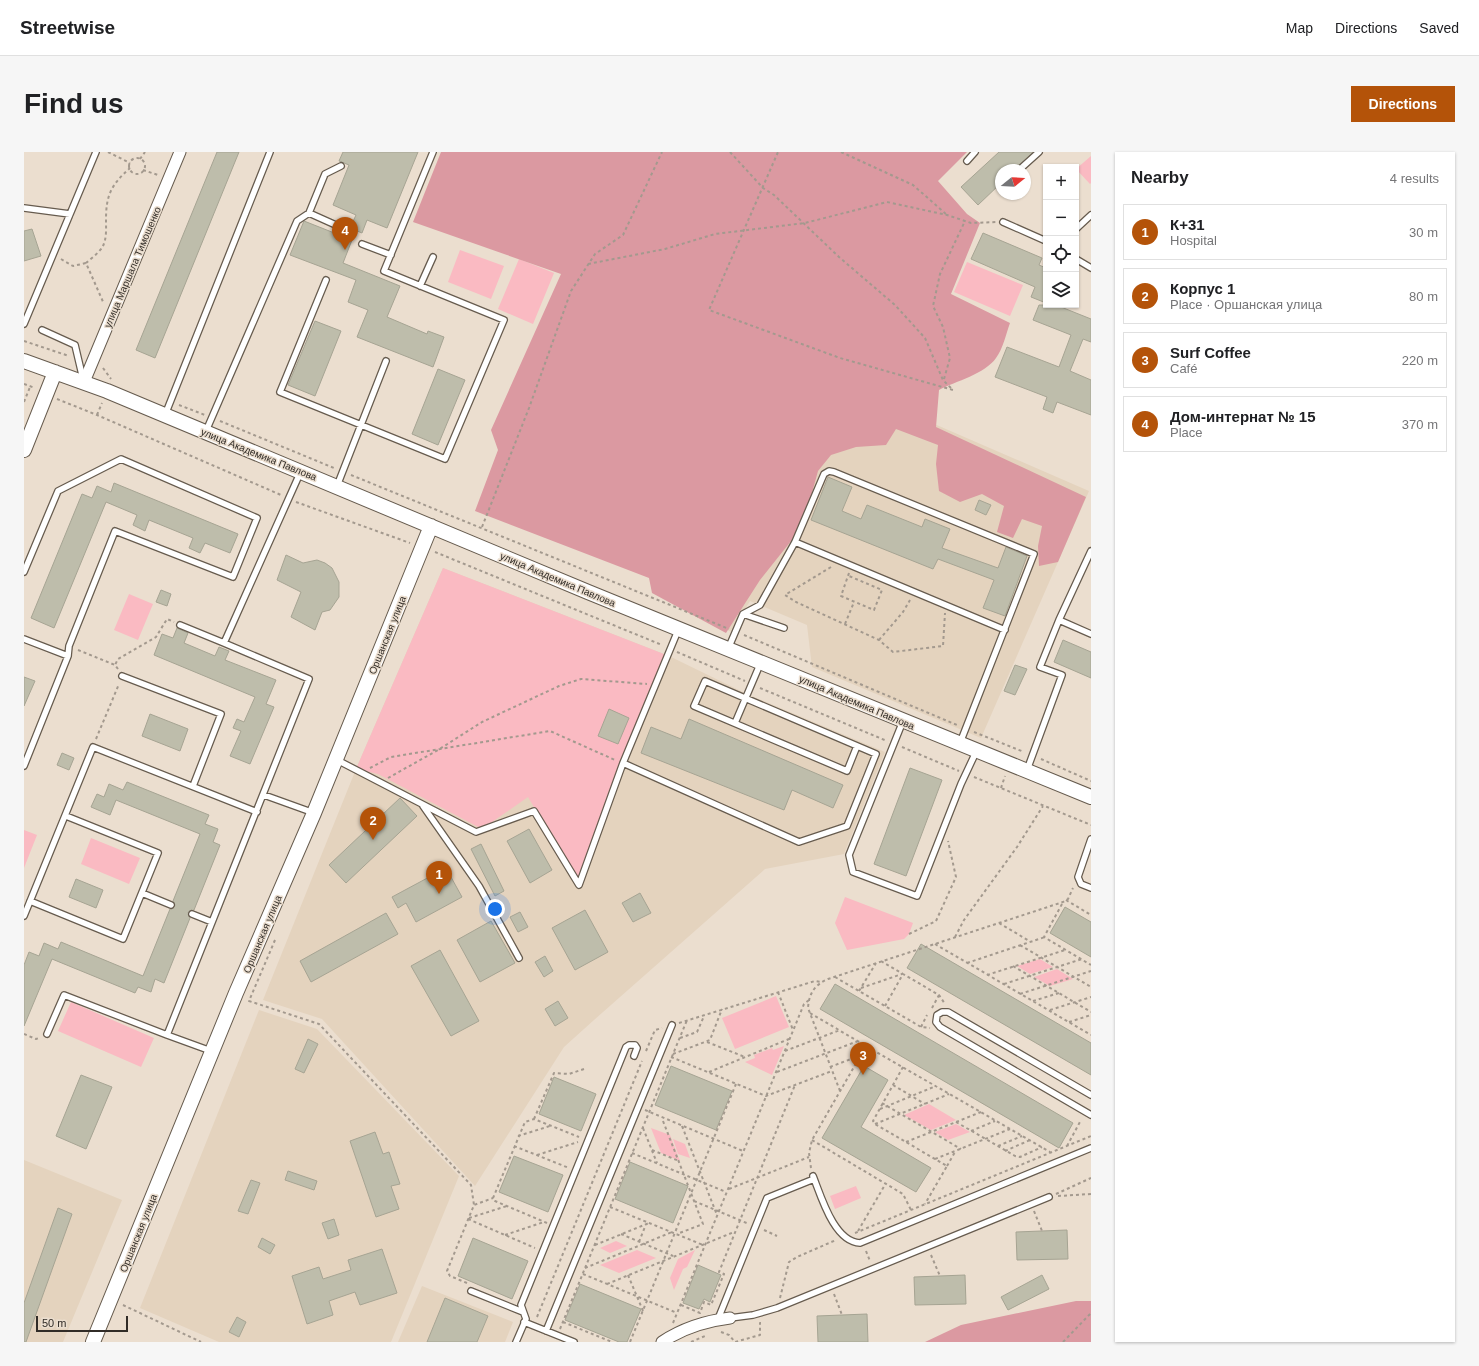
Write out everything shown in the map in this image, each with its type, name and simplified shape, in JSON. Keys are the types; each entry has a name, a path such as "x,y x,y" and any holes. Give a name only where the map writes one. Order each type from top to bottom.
{"street":[{"name":"улица Маршала Тимошенко","path":"84,382 180,152"},
{"name":"улица Академика Павлова","path":"24,361 84,382 166,415 959,745 1091,797"},
{"path":"24,450 55,372"},
{"name":"Оршанская улица","path":"93,1342 212,1052 336,760 431,526"},
{"path":"664,1341 686,1328 730,1318"}],"lane":[{"path":"24,324 96,152"},
{"path":"166,415 270,152"},
{"path":"326,280 280,392 360,426 445,459 504,320 384,271 433,152"},
{"path":"966,161 975,152"},
{"path":"1026,164 1039,152"},
{"path":"206,432 297,221 309,213 325,174 341,166"},
{"path":"24,208 70,214"},
{"path":"309,213 338,226"},
{"path":"1079,226 1091,215"},
{"path":"1003,222 1043,241"},
{"path":"362,244 390,255"},
{"path":"420,286 433,257"},
{"path":"1079,260 1091,268"},
{"path":"42,330 75,345 84,382"},
{"path":"337,486 386,361"},
{"path":"24,572 58,491 121,459 257,518 233,577 115,531 69,646 68,656 24,766"},
{"path":"224,643 301,471"},
{"path":"728,649 743,614 760,605 795,542 824,474 829,471 1034,554 959,745"},
{"path":"795,542 1005,630"},
{"path":"1026,772 1062,675 1040,667 1059,620 1091,551"},
{"path":"743,614 784,628"},
{"path":"1059,620 1091,634"},
{"path":"167,1035 309,679 180,625"},
{"path":"336,760 363,772 476,832 534,811 579,885 623,763 672,649 679,628"},
{"path":"24,639 68,656"},
{"path":"735,723 761,662"},
{"path":"122,676 221,714 193,786"},
{"path":"623,763 799,842 847,826 876,754 705,681 694,706 847,772 857,746"},
{"path":"903,721 849,855 853,872 916,896 976,752"},
{"path":"24,916 93,747 257,812"},
{"path":"264,795 314,813"},
{"path":"422,804 479,886 519,958"},
{"path":"30,901 123,939 158,853 66,816"},
{"path":"1091,839 1078,877 1081,884 1091,888"},
{"path":"142,893 171,905"},
{"path":"192,914 212,922"},
{"path":"47,1034 64,995 212,1052"},
{"path":"1088,1114 940,1027 936,1022 937,1015 942,1012 948,1012 1091,1095"},
{"path":"546,1331 672,1025"},
{"path":"516,1342 526,1317 521,1305 626,1047 629,1045 635,1045 637,1048 634,1056"},
{"path":"718,1320 769,1196 814,1177 829,1214 837,1228 849,1239 856,1242 862,1242 1091,1148"},
{"path":"730,1318 753,1315 777,1308 1049,1197"},
{"path":"472,1291 523,1312"},
{"path":"524,1322 574,1342"}],"path":[{"path":"108,152 130,163"},
{"path":"140,159 145,152"},
{"path":"482,527 529,408 571,291 595,254 622,235 662,152"},
{"path":"730,152 763,188 774,195 839,257 895,305 925,338 943,380 953,390 840,358 709,310 763,188 778,152"},
{"path":"841,152 913,185 947,214"},
{"path":"140,159 133,159 130,163 130,168 135,173 140,173 143,170"},
{"path":"140,159 144,165 143,170"},
{"path":"53,255 73,266 86,263 102,248 106,232 109,191 120,177 130,168"},
{"path":"143,170 158,175"},
{"path":"588,264 665,249 715,234 745,229 805,223 887,202 947,214 971,223 1003,222"},
{"path":"943,380 950,358 943,327 933,306 940,274 965,221"},
{"path":"86,263 100,292 105,307"},
{"path":"111,378 118,381"},
{"path":"24,384 288,499 423,547 672,649 751,684 1091,826"},
{"path":"24,402 30,386"},
{"path":"172,402 482,527 1091,781"},
{"path":"841,561 785,595 796,602 879,640 893,652 943,646 945,605"},
{"path":"849,576 882,590 874,610 854,602 841,596 849,576"},
{"path":"879,640 904,612 914,592"},
{"path":"845,624 854,602"},
{"path":"69,646 116,665"},
{"path":"380,782 438,750 482,722 559,686 581,679 656,685"},
{"path":"363,772 391,757 550,731 623,763"},
{"path":"955,938 964,920 1017,847 1043,806"},
{"path":"909,934 936,920 956,877 944,827"},
{"path":"664,1341 677,1313 789,1039 804,1004 809,1000 814,989 822,982 835,977 1063,902 1066,900 1078,877"},
{"path":"1066,900 1091,915"},
{"path":"1045,938 1044,934 1063,902"},
{"path":"999,923 1031,942"},
{"path":"967,962 1045,938 1091,965"},
{"path":"935,944 1091,1035"},
{"path":"1020,945 1091,987"},
{"path":"987,975 1065,950"},
{"path":"1004,984 1082,960"},
{"path":"881,961 939,995"},
{"path":"860,991 876,963"},
{"path":"1013,966 1091,1012"},
{"path":"1020,994 1091,971"},
{"path":"861,988 903,974"},
{"path":"885,1006 903,974"},
{"path":"835,977 921,1027"},
{"path":"646,1052 655,1030 815,981 822,982"},
{"path":"1086,984 1091,982"},
{"path":"778,992 793,1030"},
{"path":"1033,1001 1059,993"},
{"path":"1049,1011 1091,997"},
{"path":"249,1000 319,1024 471,1185 474,1205 447,1272 450,1276 471,1285 472,1291"},
{"path":"809,1000 810,1013 840,1091"},
{"path":"673,1054 710,1040 722,1009"},
{"path":"810,1013 1063,1160"},
{"path":"680,1038 697,1032 704,1015"},
{"path":"1069,1022 1091,1016"},
{"path":"558,1335 687,1020"},
{"path":"784,1052 840,1030"},
{"path":"1087,1033 1091,1031"},
{"path":"24,1034 36,1039 47,1034"},
{"path":"708,1072 789,1039"},
{"path":"776,1072 858,1040"},
{"path":"706,1041 745,1057"},
{"path":"814,1177 809,1157 812,1140 866,1046"},
{"path":"661,1052 766,1096 832,1071"},
{"path":"830,1067 861,1055"},
{"path":"533,1325 643,1059"},
{"path":"903,1067 873,1119 875,1124 947,1166"},
{"path":"534,1119 554,1073 569,1074 584,1069"},
{"path":"630,1342 736,1084"},
{"path":"680,1305 700,1313 704,1302 711,1305 724,1274 718,1272 795,1085"},
{"path":"893,1085 925,1104"},
{"path":"879,1109 936,1086"},
{"path":"875,1124 949,1094"},
{"path":"625,1102 744,1151"},
{"path":"882,1103 961,1149"},
{"path":"906,1142 980,1112"},
{"path":"1066,1146 1088,1114"},
{"path":"474,1205 493,1198 524,1123 534,1119 585,1140 536,1155"},
{"path":"971,1130 995,1120"},
{"path":"585,1268 644,1244 703,1224 663,1121"},
{"path":"956,1122 1018,1157 1042,1147"},
{"path":"518,1136 551,1126"},
{"path":"682,1126 717,1215"},
{"path":"643,1127 657,1164"},
{"path":"935,1159 1010,1129"},
{"path":"998,1146 1022,1136"},
{"path":"812,1140 905,1195 911,1210"},
{"path":"1005,1150 1030,1140"},
{"path":"514,1146 576,1171"},
{"path":"652,1150 679,1161"},
{"path":"925,1204 956,1151"},
{"path":"632,1153 727,1191 809,1157"},
{"path":"1049,1197 1091,1178"},
{"path":"858,1231 886,1183"},
{"path":"1049,1197 1091,1194"},
{"path":"493,1198 494,1201 553,1225"},
{"path":"694,1201 777,1236"},
{"path":"468,1219 507,1206"},
{"path":"610,1207 648,1224 704,1245"},
{"path":"1033,1210 1042,1231"},
{"path":"468,1219 543,1251"},
{"path":"505,1235 546,1222"},
{"path":"594,1246 648,1224"},
{"path":"639,1242 648,1224"},
{"path":"607,1284 735,1232"},
{"path":"621,1234 674,1256"},
{"path":"862,1242 873,1269"},
{"path":"931,1254 940,1276"},
{"path":"583,1274 677,1313"},
{"path":"628,1275 643,1312"},
{"path":"834,1293 842,1315"},
{"path":"123,1305 201,1342"},
{"path":"1063,1342 1091,1313"},
{"path":"563,1322 612,1342"}],"shaded area":[{"path":"441,152 967,152 938,181 967,214 980,223 951,294 1010,323 1001,350 991,364 970,377 939,390 936,427 1086,497 1058,562 1039,566 1038,546 1042,526 1022,519 1013,538 997,532 1004,506 982,494 960,502 939,491 936,464 938,445 896,429 886,445 856,447 831,455 818,471 803,526 760,580 726,633 652,593 649,578 475,511 498,450 491,430 561,274 413,222"},
{"path":"1091,156 1090,184 1079,172 1079,166"},
{"path":"460,250 504,266 491,299 448,282"},
{"path":"519,259 554,273 533,324 498,309"},
{"path":"967,262 1023,285 1010,316 954,292"},
{"path":"789,361 1089,491 981,738 812,667 807,625 750,601 731,632 680,605"},
{"path":"443,568 669,656 747,694 885,752 844,854 765,869 594,1020 564,1047 475,1186 322,1019 263,1000 356,769"},
{"path":"443,568 669,656 578,882 528,797 482,829 378,774 356,769"},
{"path":"129,594 153,604 138,640 114,630"},
{"path":"24,830 37,835 24,868"},
{"path":"91,838 140,858 129,884 81,864"},
{"path":"845,897 913,923 909,934 904,939 847,950 835,923"},
{"path":"1040,959 1053,967 1030,974 1017,966"},
{"path":"1057,969 1073,979 1050,986 1034,977"},
{"path":"776,996 789,1027 735,1049 722,1018"},
{"path":"71,1002 154,1038 141,1067 58,1031"},
{"path":"259,1010 317,1029 459,1176 391,1342 219,1342 140,1308"},
{"path":"784,1046 772,1075 745,1062 755,1058 754,1055 772,1048 773,1050"},
{"path":"929,1104 956,1120 931,1130 904,1115"},
{"path":"956,1124 970,1132 948,1140 935,1132"},
{"path":"651,1128 670,1135 680,1161 661,1153"},
{"path":"673,1139 685,1144 690,1158 678,1154"},
{"path":"24,1160 122,1200 63,1342 24,1342"},
{"path":"856,1186 861,1198 835,1209 830,1196"},
{"path":"616,1241 627,1246 610,1253 600,1248"},
{"path":"637,1250 656,1258 619,1273 600,1265"},
{"path":"695,1250 687,1267 683,1269 674,1290 670,1278 678,1259"},
{"path":"422,1286 513,1322 505,1342 398,1342"},
{"path":"1076,1301 1091,1301 1091,1342 925,1342 961,1325"}],"building":[{"path":"217,152 239,152 155,358 136,350"},
{"path":"343,152 418,152 387,228 367,220 362,233 350,228 356,215 333,205 349,165 339,161"},
{"path":"999,152 1033,152 1021,164 995,164 995,189 978,205 961,187"},
{"path":"304,221 352,240 343,263 400,286 387,317 427,334 428,331 444,337 433,367 357,337 368,310 348,302 356,280 290,255"},
{"path":"32,229 41,256 24,261 24,231"},
{"path":"983,233 1042,258 1039,265 1043,267 1043,302 1031,297 1035,287 971,259"},
{"path":"1039,305 1043,305 1043,308 1064,308 1091,319 1091,342 1083,339 1070,371 1091,380 1091,415 1057,402 1053,413 1043,409 1047,397 995,377 1007,347 1059,367 1071,335 1033,320"},
{"path":"315,321 341,331 315,396 288,385"},
{"path":"438,369 465,380 438,445 412,434"},
{"path":"828,477 852,487 842,511 861,519 867,505 922,527 925,519 950,529 942,548 998,568 1006,547 1027,556 1005,616 983,608 994,580 938,559 933,569 811,520"},
{"path":"114,483 238,534 230,553 205,543 200,553 189,548 193,538 149,520 145,531 133,525 137,515 106,502 54,628 31,618 82,494 92,498 97,486 111,492"},
{"path":"979,500 991,505 986,515 975,510"},
{"path":"286,555 303,563 317,560 325,563 332,568 339,582 339,597 330,610 322,612 315,630 291,617 301,592 277,580"},
{"path":"161,590 171,594 167,606 156,602"},
{"path":"177,628 188,633 184,643 215,656 219,647 229,651 225,660 276,680 266,704 274,707 250,764 230,756 241,731 233,728 237,719 244,722 255,697 154,655 162,634 173,638"},
{"path":"1063,640 1091,652 1091,678 1054,662"},
{"path":"1015,665 1027,669 1015,695 1004,691"},
{"path":"24,677 35,681 24,706"},
{"path":"609,709 629,718 618,744 598,736"},
{"path":"150,714 188,729 180,751 142,736"},
{"path":"689,719 843,785 833,808 792,790 784,810 641,753 651,727 681,739"},
{"path":"62,753 74,758 69,770 57,765"},
{"path":"910,768 942,780 906,876 874,864"},
{"path":"127,782 209,815 205,824 218,829 213,842 220,845 194,910 188,912 190,918 164,983 155,979 151,992 138,987 135,993 52,959 24,1026 24,965 29,952 39,956 44,943 58,949 61,942 143,976 170,909 175,906 173,901 200,834 116,800 110,815 91,807 97,794 104,797 109,784 123,790"},
{"path":"400,798 417,816 346,883 329,865"},
{"path":"529,829 552,870 530,883 507,841"},
{"path":"481,844 504,891 495,896 471,849"},
{"path":"446,868 462,897 416,922 406,903 398,908 392,897"},
{"path":"76,879 103,890 96,908 69,897"},
{"path":"640,893 651,913 633,922 622,903"},
{"path":"1065,907 1091,922 1091,957 1050,933"},
{"path":"585,910 608,952 575,970 552,928"},
{"path":"520,912 528,927 518,932 510,917"},
{"path":"386,913 398,934 311,982 300,961"},
{"path":"491,921 515,963 480,982 457,940"},
{"path":"921,944 1091,1043 1091,1075 907,968"},
{"path":"440,950 479,1021 451,1036 411,966"},
{"path":"545,956 553,971 544,977 535,962"},
{"path":"835,984 1073,1123 1059,1148 820,1009"},
{"path":"558,1001 568,1018 555,1026 545,1009"},
{"path":"308,1039 318,1044 304,1073 295,1069"},
{"path":"671,1066 732,1091 716,1130 655,1105"},
{"path":"864,1066 888,1080 861,1127 931,1168 916,1192 822,1138"},
{"path":"81,1075 112,1087 86,1149 56,1136"},
{"path":"554,1077 596,1094 581,1131 539,1114"},
{"path":"375,1132 383,1154 389,1152 400,1184 391,1186 399,1209 376,1217 350,1141"},
{"path":"514,1156 563,1175 548,1212 499,1192"},
{"path":"630,1162 688,1186 673,1223 615,1199"},
{"path":"288,1171 317,1181 314,1190 285,1180"},
{"path":"251,1180 260,1183 248,1214 238,1211"},
{"path":"58,1208 72,1214 26,1342 24,1342 24,1303"},
{"path":"334,1219 339,1235 328,1239 322,1223"},
{"path":"1067,1230 1068,1259 1017,1260 1016,1232"},
{"path":"262,1238 275,1245 270,1254 258,1247"},
{"path":"473,1238 528,1261 512,1299 458,1276"},
{"path":"382,1249 397,1293 360,1305 355,1292 329,1301 333,1315 307,1324 292,1276 319,1267 323,1279 351,1270 348,1260"},
{"path":"698,1265 721,1275 710,1302 704,1299 699,1309 683,1303"},
{"path":"965,1275 966,1304 915,1305 914,1277"},
{"path":"1042,1275 1049,1289 1008,1310 1001,1297"},
{"path":"580,1284 641,1309 627,1342 619,1342 565,1320"},
{"path":"445,1298 488,1316 477,1342 427,1342"},
{"path":"867,1314 868,1342 818,1342 817,1316"},
{"path":"237,1317 246,1322 239,1337 229,1332"}],"place":[{"name":"Дом-интернат № 15","path":"345,250"},
{"name":"Корпус 1","path":"373,840"},
{"name":"К+31","path":"439,894"},
{"name":"Surf Coffee","path":"863,1075"}]}
